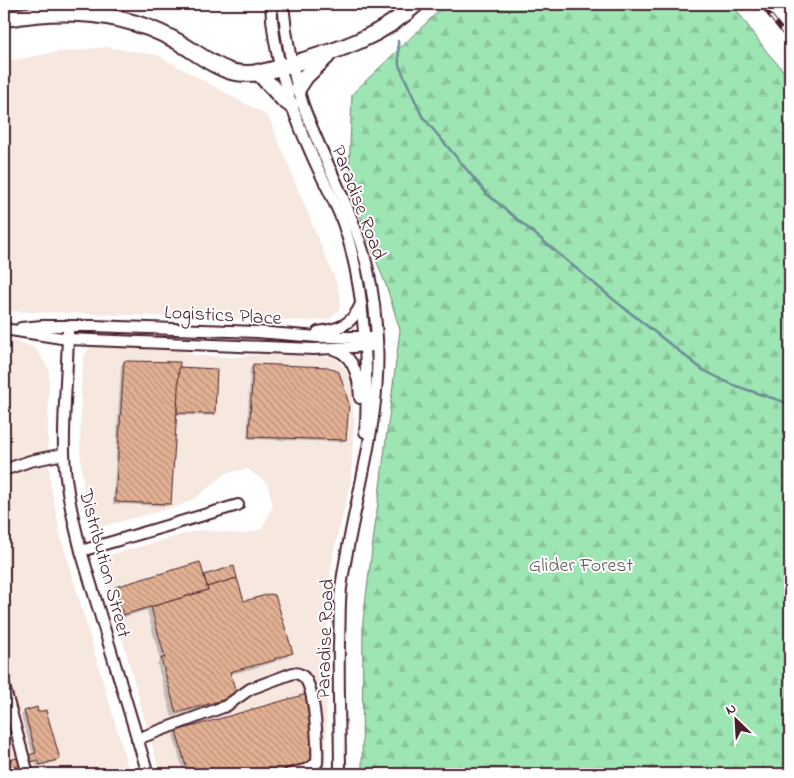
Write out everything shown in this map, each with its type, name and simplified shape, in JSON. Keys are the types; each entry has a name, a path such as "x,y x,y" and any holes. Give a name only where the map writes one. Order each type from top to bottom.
{"highway":[{"path":"4,19 56,12 105,16 158,32 227,70 246,73 286,66 365,40 381,31 416,4"},
{"path":"298,88 306,76 330,53"},
{"path":"258,72 283,99 292,105"}],"street":[{"name":"Paradise Road","path":"270,4 286,66 292,105 311,155 340,215 350,249 361,302 365,342 367,412 356,505 341,591 339,665 340,774"},
{"name":"Paradise Road","path":"283,4 286,66 298,88 346,203 363,250 372,288 378,369 368,453 356,505"},
{"path":"257,332 328,331 345,325 352,320 361,302"},
{"name":"Logistics Place","path":"6,330 42,326 68,326 257,332 365,342"},
{"name":"Logistics Place","path":"68,326 72,333 81,335 269,343 297,348"},
{"name":"Distribution Street","path":"68,326 64,454 72,514 148,774"},
{"name":"Logistics Place","path":"6,330 68,339 297,348 329,348 377,341"},
{"path":"329,348 340,351 346,356 357,376 364,441"},
{"path":"4,470 30,461 64,454"},
{"path":"81,550 238,505"},
{"path":"137,739 226,706 250,689 293,673 299,673 306,678 312,698 317,763 308,769 289,774"},
{"path":"4,686 28,774"}],"shaded area":[{"path":"107,47 157,55 268,116 337,284 341,298 339,310 330,319 311,321 4,311 4,62 51,53"},
{"path":"4,339 14,340 35,348 49,369 48,440 50,482 61,537 130,774 4,774"},
{"path":"100,346 181,351 201,356 235,357 264,354 334,357 348,371 352,392 354,424 351,482 334,550 328,589 326,774 160,774 102,566 106,556 199,530 243,534 262,529 273,506 267,483 247,469 227,473 194,499 179,506 100,527 93,524 84,493 80,448 81,385 84,356 89,348"}],"green space":[{"name":"Glider Forest","path":"446,4 732,4 767,52 790,78 790,774 362,774 363,620 400,330 387,288 363,226 349,172 352,94"}],"building":[{"path":"124,361 180,362 171,504 115,502"},
{"path":"253,364 328,367 339,372 349,404 346,440 249,437"},
{"path":"179,367 217,369 215,414 177,413"},
{"path":"200,562 208,590 123,615 115,587"},
{"path":"234,566 237,578 207,587 204,575"},
{"path":"237,578 244,601 270,594 275,595 293,653 275,660 230,672 237,696 176,713 161,658 165,658 151,607 208,590 207,587"},
{"path":"310,693 316,764 281,774 188,774 176,731"},
{"path":"37,707 38,712 46,710 60,759 40,765 38,760 11,768 12,771 4,773 4,743 9,760 36,753 24,711"}],"waterway":[{"path":"398,41 399,65 422,116 487,194 614,300 703,370 733,385 790,404"}],"railway":[{"path":"761,4 790,41"}]}
